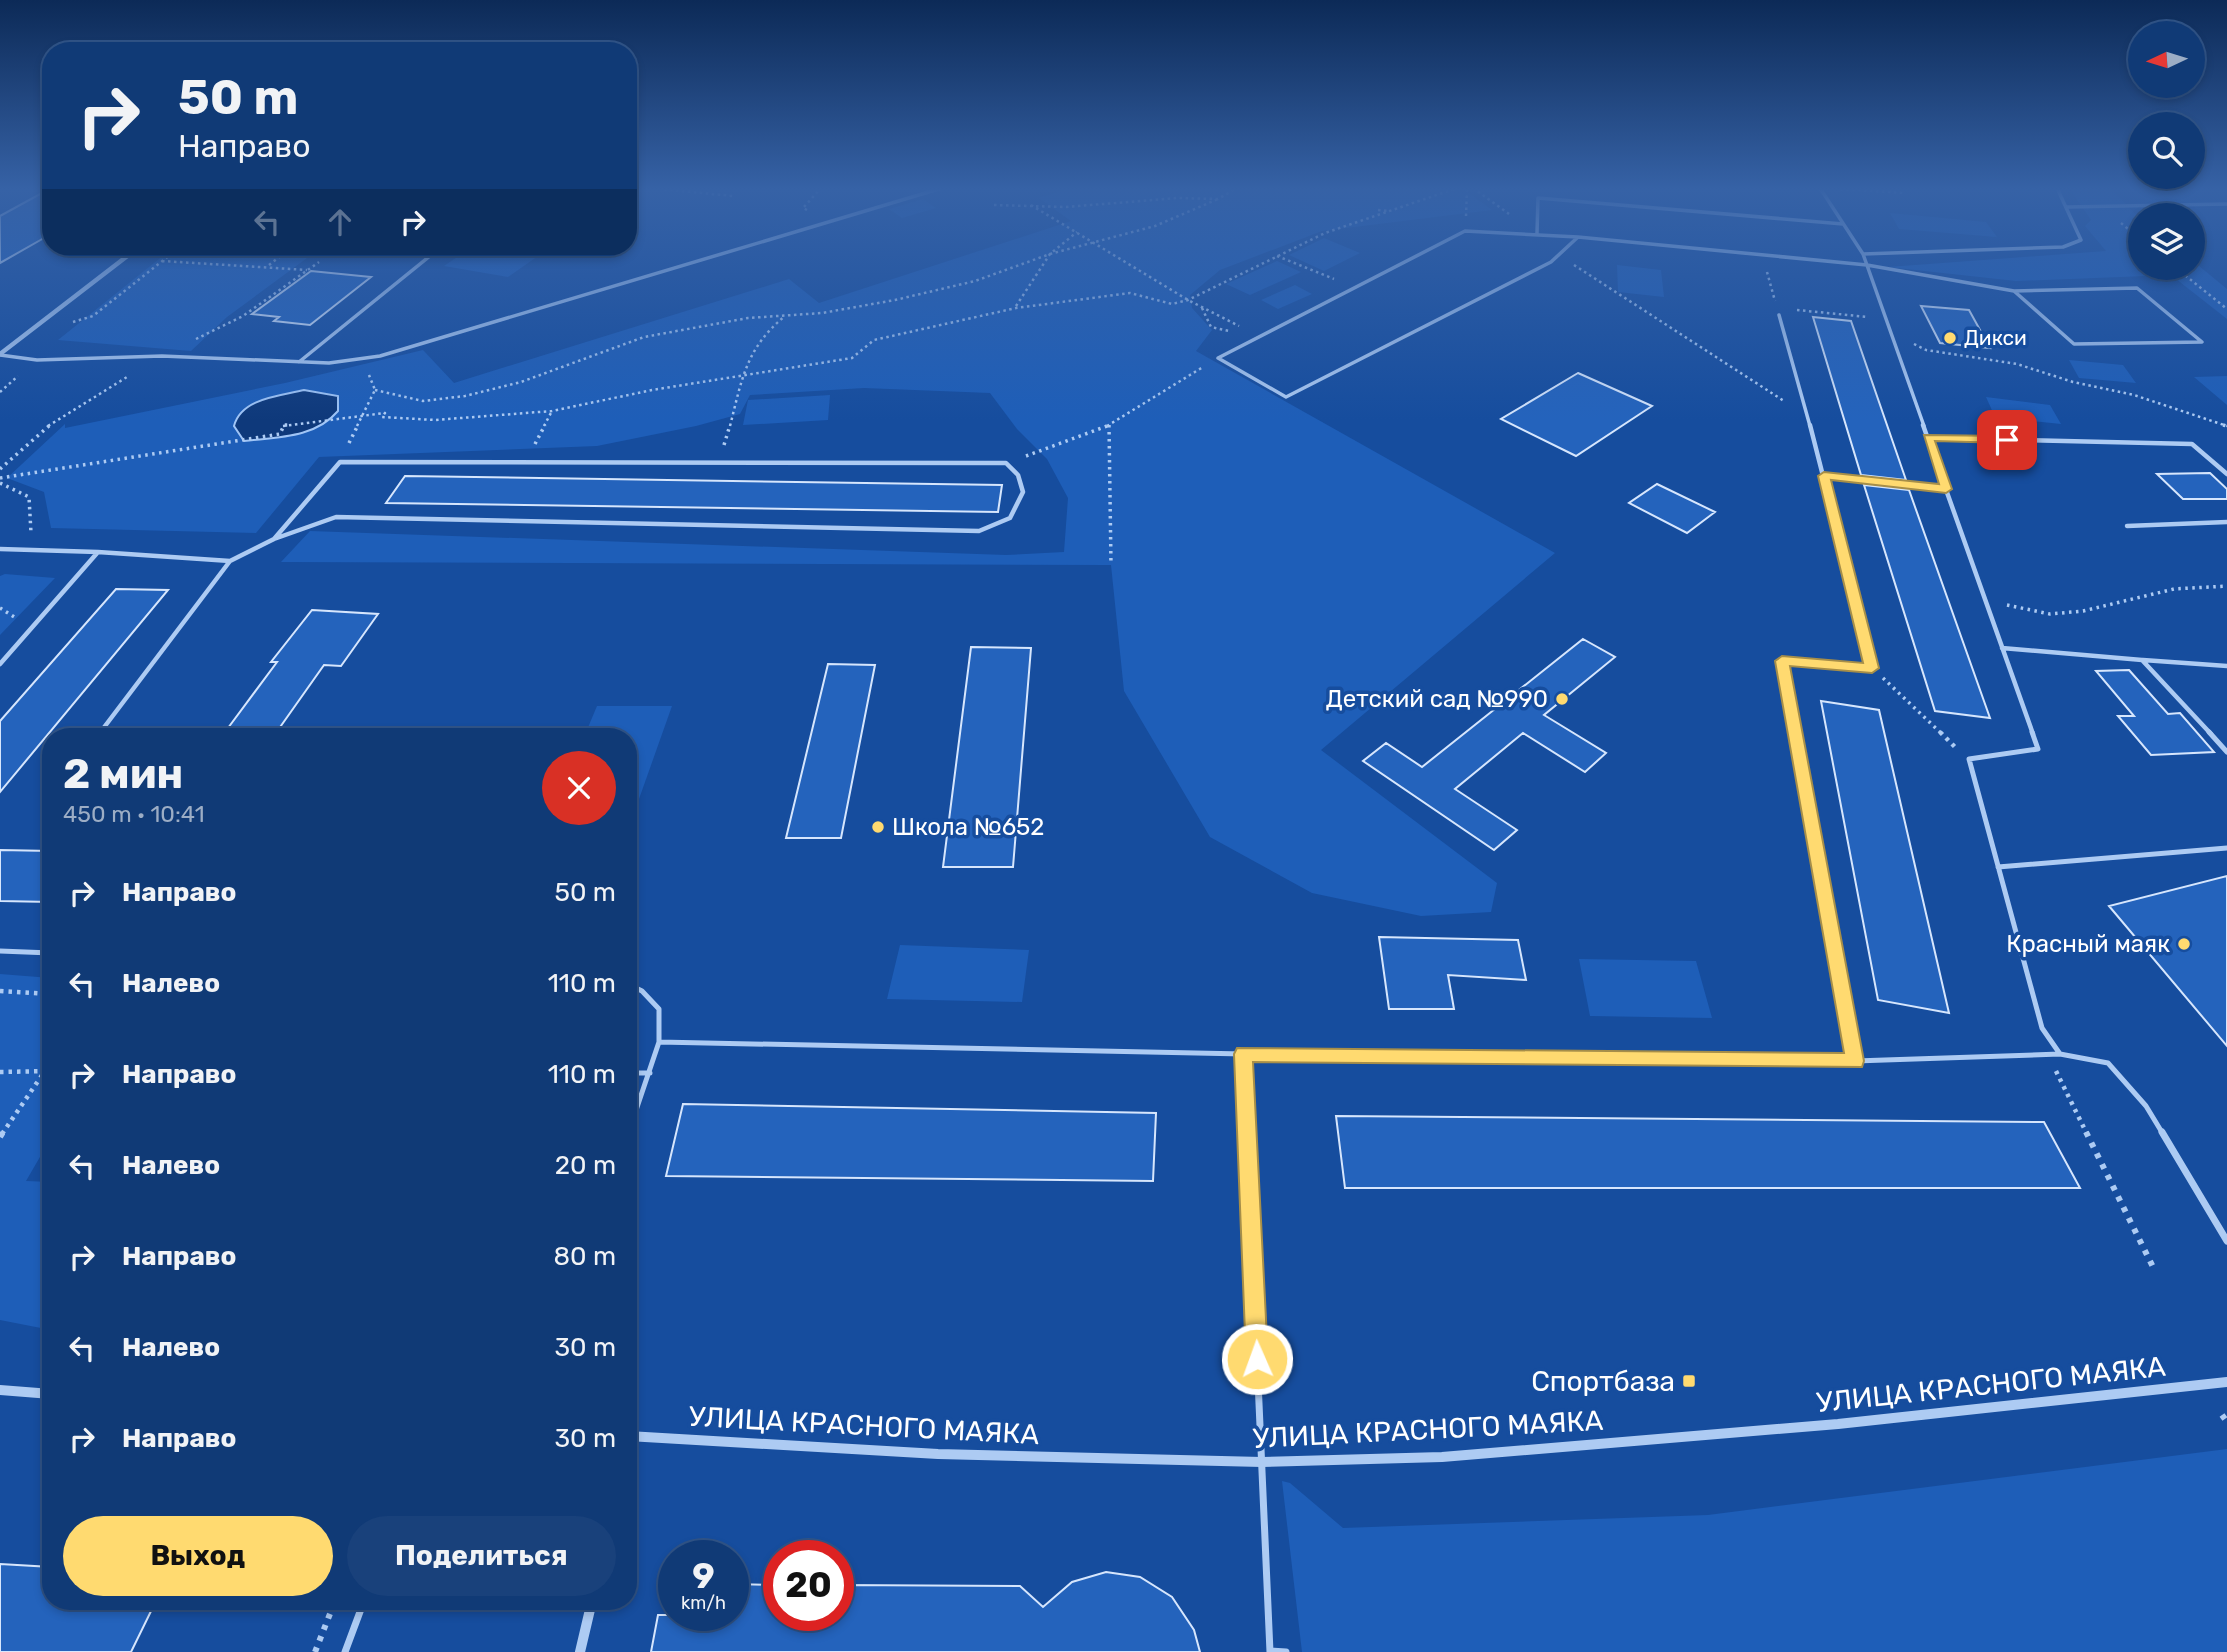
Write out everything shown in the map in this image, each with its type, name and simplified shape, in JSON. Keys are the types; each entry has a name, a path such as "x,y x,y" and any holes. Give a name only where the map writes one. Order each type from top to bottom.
{"street":[{"path":"0,354 115,265"},
{"name":"УЛИЦА КРАСНОГО МАЯКА","path":"637,1436 938,1454 1262,1462 1456,1456 1838,1424 2227,1382"},
{"path":"0,1390 42,1393"},
{"path":"580,1652 590,1610"}],"lane":[{"path":"299,362 418,265"},
{"path":"0,354 37,360 162,356 299,362 380,356 684,265"},
{"path":"1217,358 1397,265"},
{"path":"1217,358 1286,397 1544,265"},
{"path":"1867,265 2038,750 1969,759 2042,1028 2060,1054"},
{"path":"1868,265 2014,291 2137,288 2203,342 2074,344 2014,291"},
{"path":"1779,315 1824,476 1872,668 1782,661 1855,1061"},
{"path":"1928,438 2192,444 2227,474"},
{"path":"104,728 230,561 275,539 336,517 979,531 1010,518 1023,492 1018,475 1006,463 340,461 275,539"},
{"path":"1824,476 1946,489"},
{"path":"2127,526 2227,523"},
{"path":"0,549 98,552 230,561"},
{"path":"0,664 98,552"},
{"path":"2002,648 2227,666"},
{"path":"2142,660 2227,752"},
{"path":"1998,867 2227,848"},
{"path":"0,951 42,953"},
{"path":"637,989 659,1009 659,1042 637,1110"},
{"path":"659,1042 1244,1054 1855,1061 2060,1054 2108,1063 2146,1106 2227,1241"},
{"path":"1244,1054 1270,1651 1286,1652"},
{"path":"637,1073 650,1073"},
{"path":"345,1652 361,1610"}],"path":[{"path":"67,327 93,316 157,265"},
{"path":"270,265 308,270"},
{"path":"0,469 56,419 162,356 243,316 315,265"},
{"path":"375,390 423,401 465,396 521,382 644,337 748,318 785,316 870,304 975,282 1020,265"},
{"path":"1016,308 1043,265"},
{"path":"1130,265 1188,300 1259,337"},
{"path":"0,481 67,465 280,434 284,425 362,415 385,413 382,417 435,420 552,411 652,390 852,358 874,340 1016,308 1130,293 1172,304 1188,300 1258,265"},
{"path":"1299,265 1322,274"},
{"path":"1575,265 1808,417"},
{"path":"1768,275 1773,292"},
{"path":"2191,280 2227,309"},
{"path":"1201,307 1210,327 1259,337"},
{"path":"1791,310 1886,319 1905,328 1913,344 1926,351 2017,364 2073,382 2134,395 2227,426"},
{"path":"732,425 742,370 764,331 785,316"},
{"path":"340,461 375,390 362,358"},
{"path":"1006,463 1107,426 1217,358"},
{"path":"0,392 37,360"},
{"path":"548,423 552,411"},
{"path":"1107,426 1111,565"},
{"path":"0,481 29,496 32,550"},
{"path":"1986,601 2050,614 2083,611 2174,589 2227,586"},
{"path":"1872,668 1969,759"},
{"path":"0,991 42,993"},
{"path":"2048,1054 2155,1271"},
{"path":"0,1072 42,1071"},
{"path":"0,1137 42,1079"},
{"path":"315,1652 331,1610"}],"shaded area":[{"path":"151,265 297,265 227,317 191,351 58,340"},
{"path":"445,265 525,265 508,277"},
{"path":"935,265 1233,265 1220,270 1190,295 1192,308 1212,330 1196,351 1555,553 1321,750 1497,883 1491,912 1421,916 1312,893 1210,837 1124,691 1111,565 281,562 310,531 1006,555 1064,552 1068,498 1047,459 1017,429 990,393 864,388 750,395 740,414 696,426 597,446 319,457 256,533 51,528 44,492 7,478 65,424 65,428 285,383 423,350 454,383 789,279 819,303"},
{"path":"1268,265 1286,265 1301,272 1250,295 1226,284"},
{"path":"1311,265 1336,265 1324,271"},
{"path":"1617,265 1661,270 1664,297 1618,292"},
{"path":"2128,265 2128,277 2016,281 1888,267"},
{"path":"2205,271 2227,289 2227,319 2177,280 2205,280"},
{"path":"1295,285 1312,294 1278,309 1261,300"},
{"path":"2069,360 2123,365 2136,383 2079,378"},
{"path":"2227,376 2227,405 2194,377"},
{"path":"304,390 338,396 338,411 318,427 295,435 244,441 234,426 245,409 263,400"},
{"path":"830,395 828,420 743,425 748,400"},
{"path":"1986,397 2050,405 2061,424 1995,417"},
{"path":"5,574 55,578 0,635 0,576"},
{"path":"597,706 672,706 637,805 637,728 588,728"},
{"path":"900,945 1029,950 1022,1002 887,999"},
{"path":"1579,959 1696,961 1712,1018 1590,1016"},
{"path":"0,974 42,977 42,1153 26,1181 42,1182 42,1328 0,1320"},
{"path":"2227,1449 2227,1652 1302,1652 1282,1481 1290,1483 1343,1528 1708,1515"}],"building":[{"path":"311,271 371,277 310,325 274,321 279,317 252,314"},
{"path":"1921,306 1969,310 1990,348 1940,343"},
{"path":"1813,317 1851,321 1906,480 1861,475"},
{"path":"1578,373 1652,406 1576,456 1501,419"},
{"path":"2210,473 2227,489 2227,499 2183,499 2157,474"},
{"path":"405,476 1002,485 998,512 386,503"},
{"path":"1657,484 1715,512 1687,533 1629,503"},
{"path":"1864,485 1909,490 1990,718 1935,711"},
{"path":"116,589 168,590 53,728 42,728 42,742 0,792 0,721"},
{"path":"312,610 378,614 341,666 324,665 279,728 228,728 277,662 271,662"},
{"path":"1583,639 1615,657 1544,715 1606,753 1585,772 1523,733 1455,789 1517,830 1494,850 1363,761 1386,743 1422,767"},
{"path":"971,647 1031,648 1013,867 943,867"},
{"path":"828,664 875,665 841,838 786,838"},
{"path":"2129,670 2168,714 2180,713 2214,752 2151,755 2118,716 2134,716 2096,671"},
{"path":"1821,701 1879,710 1949,1013 1878,1000"},
{"path":"0,850 42,851 42,902 0,901"},
{"name":"Красный маяк","path":"2227,876 2227,1046 2109,906"},
{"path":"1379,937 1518,940 1526,980 1448,975 1454,1009 1389,1009"},
{"path":"683,1104 1156,1113 1153,1181 666,1176"},
{"path":"1336,1116 2044,1122 2080,1188 1345,1188"},
{"path":"0,1564 42,1566 42,1610 152,1610 131,1652 0,1652"},
{"path":"1106,1572 1140,1577 1172,1597 1194,1630 1200,1652 651,1652 658,1615 658,1631 749,1631 749,1584 763,1585 763,1631 854,1631 854,1585 1020,1586 1043,1607 1072,1582"}],"place":[{"name":"Дикси","path":"1950,338"},
{"name":"Детский сад №990","path":"1562,699"},
{"name":"Школа №652","path":"878,827"},
{"name":"Красный маяк","path":"2184,944"},
{"name":"Спортбаза","path":"1689,1381"}],"route":[{"path":"1257,1359 1244,1054 1855,1061 1782,661 1872,668 1824,476 1946,489 1928,438 2007,440"}]}
